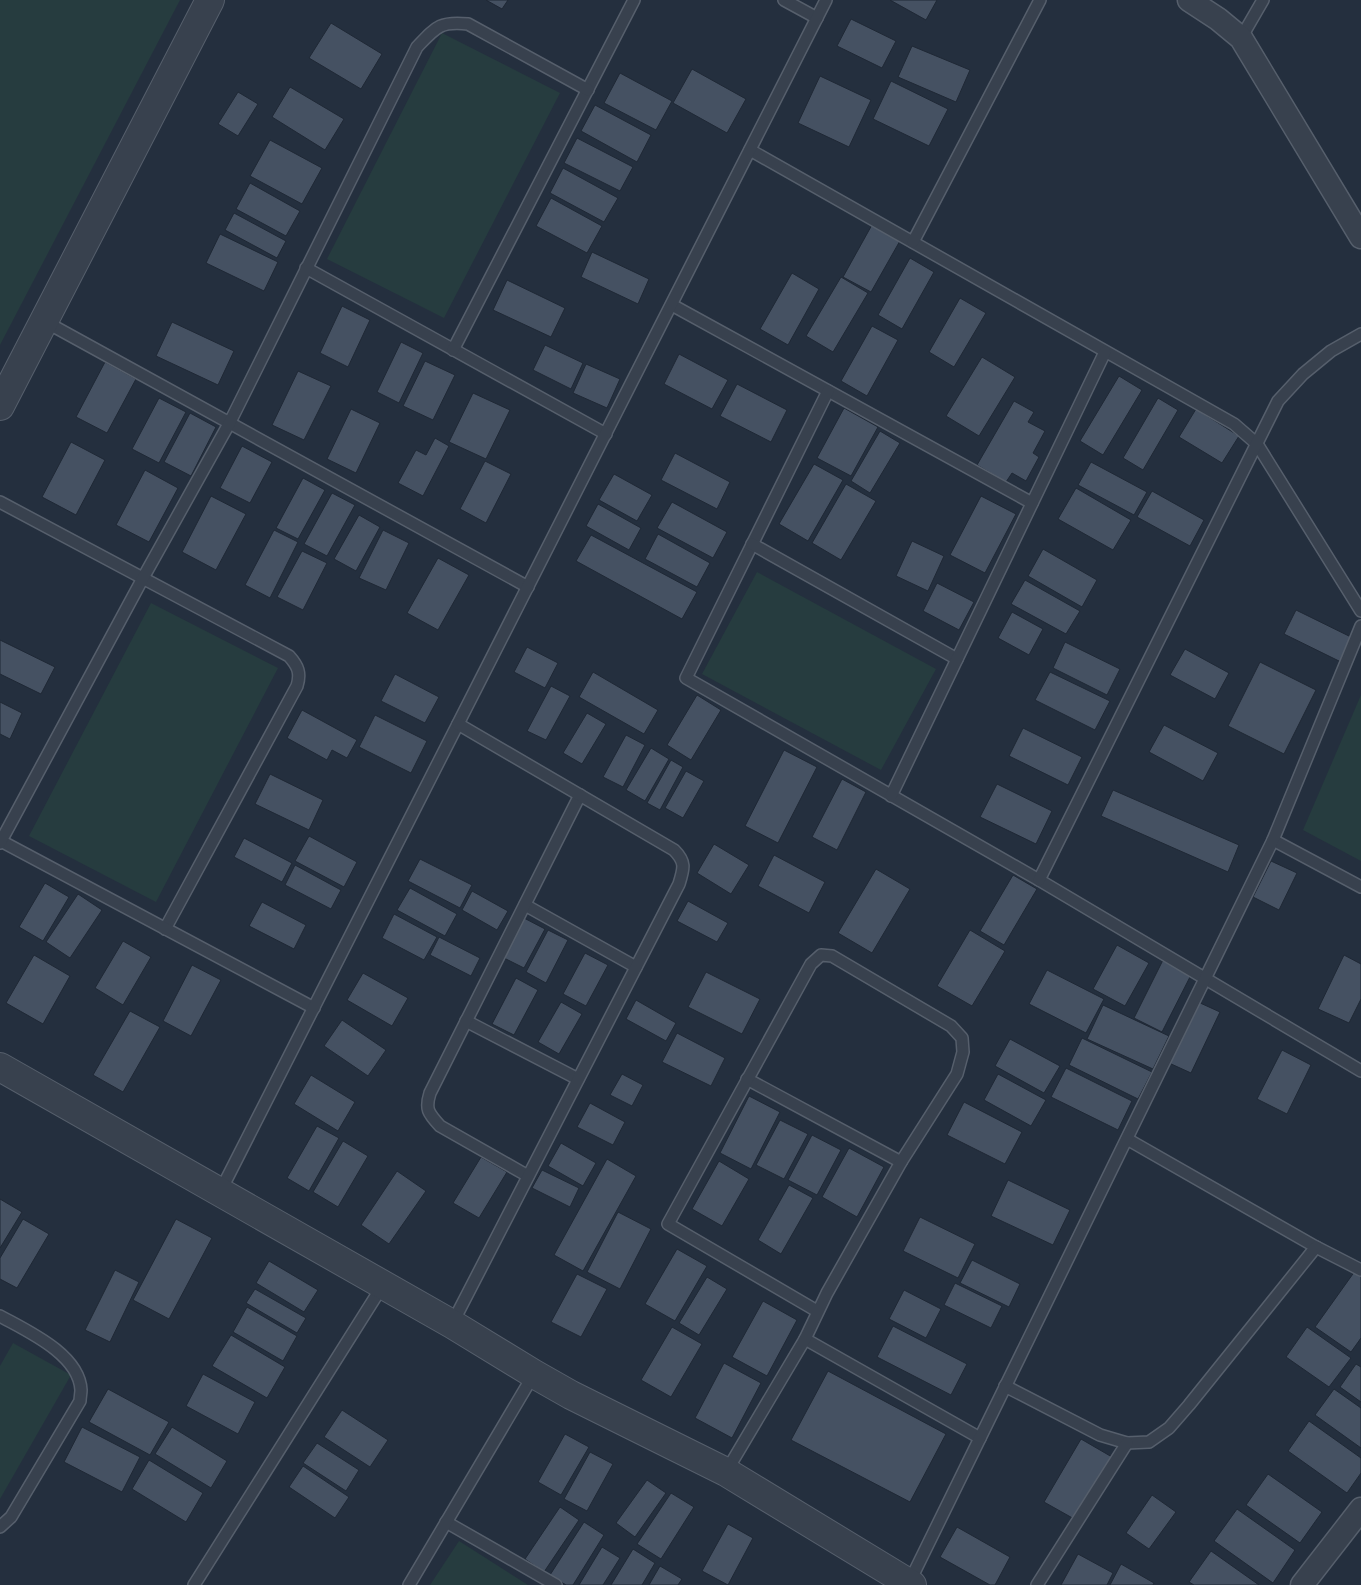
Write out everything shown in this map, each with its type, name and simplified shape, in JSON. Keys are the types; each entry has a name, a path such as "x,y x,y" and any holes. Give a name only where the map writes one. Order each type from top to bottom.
{"street":[{"path":"0,406 210,0"},
{"path":"1189,0 1218,19 1241,38 1361,236"},
{"path":"0,1067 383,1284 571,1395 726,1472 911,1584"},
{"path":"1302,1585 1361,1509"}],"lane":[{"path":"454,350 634,0"},
{"path":"784,0 817,18"},
{"path":"220,1192 826,0"},
{"path":"912,242 1040,0"},
{"path":"1241,38 1263,0"},
{"path":"314,1008 0,842 230,422 417,47 436,28 454,22 468,24 588,90"},
{"path":"750,150 1234,424 1257,444 1361,611"},
{"path":"306,268 606,434"},
{"path":"672,305 1032,504"},
{"path":"44,321 528,587"},
{"path":"1039,880 1278,401 1303,374 1331,351 1361,334"},
{"path":"891,796 1105,352"},
{"path":"828,390 686,678 1039,880 1361,1071"},
{"path":"0,502 289,656 297,665 300,676 297,686 165,929"},
{"path":"752,544 958,659"},
{"path":"911,1584 1005,1386 1273,840 1361,626"},
{"path":"452,1324 679,884 683,870 682,858 674,850 458,724"},
{"path":"528,1176 440,1126 429,1114 427,1103 430,1093 580,795"},
{"path":"1273,840 1361,887"},
{"path":"525,905 636,967"},
{"path":"726,1472 805,1339 818,1311 901,1162 957,1074 963,1052 962,1038 951,1026 832,956 821,956 811,964 668,1224 818,1311"},
{"path":"466,1021 578,1079"},
{"path":"747,1079 901,1162"},
{"path":"1127,1139 1316,1247 1361,1270"},
{"path":"1005,1386 1100,1435 1127,1443 1149,1442 1169,1428 1316,1247"},
{"path":"194,1585 383,1284"},
{"path":"0,1316 52,1346 64,1356 75,1371 81,1389 80,1401 11,1517 0,1527"},
{"path":"805,1339 980,1438"},
{"path":"409,1585 534,1374"},
{"path":"1038,1585 1127,1443"},
{"path":"446,1522 556,1585"}],"green space":[{"path":"0,0 180,0 0,345"},
{"path":"442,33 560,93 444,318 327,259"},
{"path":"757,572 936,669 881,770 702,674"},
{"path":"151,603 278,668 156,902 29,836"},
{"path":"1361,695 1361,861 1303,830"},
{"path":"13,1343 71,1375 0,1499 0,1366"},
{"path":"459,1541 528,1585 430,1585"}],"building":[{"path":"486,0 508,0 502,9"},
{"path":"890,0 937,0 926,20"},
{"path":"851,19 896,41 882,68 837,46"},
{"path":"331,23 382,54 361,89 309,58"},
{"path":"912,46 970,70 956,102 898,77"},
{"path":"692,69 746,99 727,133 673,103"},
{"path":"620,73 672,101 656,130 604,103"},
{"path":"820,76 871,100 849,147 798,123"},
{"path":"891,81 948,109 929,146 873,119"},
{"path":"290,87 344,119 325,150 272,117"},
{"path":"238,92 258,104 238,136 218,124"},
{"path":"595,105 651,135 637,162 581,131"},
{"path":"577,138 633,167 620,191 564,163"},
{"path":"270,140 322,168 302,204 250,176"},
{"path":"563,168 618,198 604,222 550,193"},
{"path":"250,183 300,211 286,236 236,209"},
{"path":"551,198 602,226 587,253 536,226"},
{"path":"234,213 286,241 277,258 225,230"},
{"path":"873,223 901,239 871,292 843,277"},
{"path":"220,234 278,262 264,291 206,263"},
{"path":"592,252 649,279 638,304 581,277"},
{"path":"910,258 934,272 902,329 878,315"},
{"path":"792,273 819,289 788,345 760,329"},
{"path":"841,277 868,293 833,352 806,336"},
{"path":"507,280 565,308 551,337 493,310"},
{"path":"960,298 986,313 954,367 929,352"},
{"path":"342,306 370,320 348,367 320,353"},
{"path":"172,322 234,351 218,385 156,356"},
{"path":"872,326 898,340 867,396 841,381"},
{"path":"401,342 423,353 399,403 377,392"},
{"path":"545,345 583,363 571,389 533,370"},
{"path":"679,354 728,380 712,409 664,384"},
{"path":"982,357 1015,377 979,436 946,416"},
{"path":"425,361 455,375 433,420 403,406"},
{"path":"105,362 136,379 107,433 76,417"},
{"path":"586,364 620,379 607,408 573,393"},
{"path":"298,371 331,386 304,440 272,425"},
{"path":"1119,376 1142,390 1103,455 1080,441"},
{"path":"737,384 787,410 771,442 720,416"},
{"path":"473,393 510,410 486,459 449,442"},
{"path":"159,398 186,412 159,463 132,449"},
{"path":"1158,398 1178,410 1143,470 1123,458"},
{"path":"1014,401 1034,412 1028,422 1045,431 1033,453 1039,457 1026,481 1012,473 1006,482 977,465"},
{"path":"844,408 878,427 851,476 817,458"},
{"path":"351,409 380,423 356,473 327,459"},
{"path":"1196,409 1239,436 1222,463 1179,437"},
{"path":"190,413 216,427 191,476 164,462"},
{"path":"880,431 900,443 870,493 851,481"},
{"path":"435,438 449,446 423,496 398,483 416,450 426,455"},
{"path":"71,442 105,460 76,515 42,497"},
{"path":"242,446 272,462 250,503 220,488"},
{"path":"675,453 730,482 717,509 661,480"},
{"path":"485,461 511,474 486,523 460,509"},
{"path":"1091,462 1147,492 1134,515 1078,485"},
{"path":"814,464 843,480 808,541 779,524"},
{"path":"145,470 178,488 149,542 116,525"},
{"path":"614,474 652,495 637,521 599,500"},
{"path":"303,478 325,490 298,539 276,528"},
{"path":"846,484 876,501 841,560 812,543"},
{"path":"1076,488 1131,520 1113,550 1058,519"},
{"path":"1152,491 1204,520 1190,546 1137,517"},
{"path":"332,493 355,505 327,556 304,544"},
{"path":"211,496 246,514 216,570 182,552"},
{"path":"981,496 1016,514 985,573 950,555"},
{"path":"672,502 727,532 713,558 657,528"},
{"path":"598,504 641,528 629,550 586,526"},
{"path":"359,515 380,527 356,571 334,559"},
{"path":"274,530 298,542 270,598 245,585"},
{"path":"383,530 409,543 386,590 359,578"},
{"path":"658,534 710,563 697,587 645,559"},
{"path":"591,535 697,592 682,619 576,561"},
{"path":"912,541 944,556 928,591 896,576"},
{"path":"1043,549 1097,580 1082,607 1028,576"},
{"path":"302,551 327,563 303,610 277,597"},
{"path":"438,558 469,575 438,630 407,613"},
{"path":"1025,580 1080,611 1066,634 1011,604"},
{"path":"937,583 974,602 959,630 923,611"},
{"path":"1296,610 1353,638 1341,662 1284,634"},
{"path":"1012,612 1043,629 1029,655 998,638"},
{"path":"0,640 55,667 41,694 0,674"},
{"path":"1065,642 1120,669 1107,695 1053,668"},
{"path":"527,647 558,663 545,688 514,672"},
{"path":"1185,649 1229,673 1215,699 1170,675"},
{"path":"1260,662 1316,690 1284,754 1228,726"},
{"path":"593,672 658,710 644,734 579,697"},
{"path":"1050,672 1110,701 1095,730 1035,700"},
{"path":"395,674 439,697 425,723 381,701"},
{"path":"551,686 570,696 546,740 527,731"},
{"path":"697,695 721,710 691,760 667,745"},
{"path":"0,702 22,713 10,739 0,734"},
{"path":"302,710 357,740 347,758 332,750 327,760 287,738"},
{"path":"587,713 606,724 582,764 563,753"},
{"path":"375,715 427,741 411,773 359,747"},
{"path":"1164,725 1218,753 1203,781 1149,752"},
{"path":"1023,728 1082,757 1068,785 1009,756"},
{"path":"626,735 645,745 623,787 603,777"},
{"path":"651,748 669,759 645,801 626,790"},
{"path":"784,750 817,767 778,843 745,826"},
{"path":"671,760 683,767 660,810 647,803"},
{"path":"686,771 704,781 683,818 665,808"},
{"path":"270,774 323,800 309,830 255,804"},
{"path":"842,779 866,792 837,850 812,837"},
{"path":"997,784 1052,811 1036,844 980,817"},
{"path":"1113,790 1239,845 1228,872 1101,816"},
{"path":"309,836 357,862 344,887 295,861"},
{"path":"244,838 292,863 282,882 234,857"},
{"path":"714,844 749,865 731,894 697,873"},
{"path":"774,855 825,882 809,913 758,886"},
{"path":"420,859 472,885 460,908 408,881"},
{"path":"1271,861 1297,873 1279,910 1253,897"},
{"path":"295,865 341,890 331,909 285,885"},
{"path":"876,869 910,889 872,953 838,933"},
{"path":"1013,875 1037,889 1004,945 980,931"},
{"path":"45,883 69,897 43,941 19,927"},
{"path":"410,888 457,914 445,936 397,910"},
{"path":"472,891 508,911 497,930 462,910"},
{"path":"78,894 102,910 70,958 46,942"},
{"path":"688,901 728,923 717,942 677,921"},
{"path":"262,902 306,925 294,949 249,926"},
{"path":"394,914 437,937 424,960 382,938"},
{"path":"524,918 545,929 524,968 502,957"},
{"path":"548,930 568,940 546,983 526,972"},
{"path":"970,930 1005,951 972,1006 937,986"},
{"path":"439,937 480,958 471,976 430,955"},
{"path":"123,941 151,957 123,1005 95,988"},
{"path":"1117,945 1149,963 1125,1006 1093,989"},
{"path":"585,953 608,965 586,1006 563,994"},
{"path":"34,955 70,976 43,1024 6,1003"},
{"path":"1344,955 1361,964 1361,999 1349,1023 1318,1009"},
{"path":"1164,958 1192,973 1162,1032 1134,1018"},
{"path":"192,965 221,980 191,1036 163,1021"},
{"path":"1047,970 1104,999 1086,1033 1029,1004"},
{"path":"706,972 760,999 742,1034 688,1007"},
{"path":"363,973 408,998 392,1026 347,1000"},
{"path":"516,978 538,990 514,1035 492,1024"},
{"path":"636,1000 676,1023 666,1041 626,1019"},
{"path":"561,1002 582,1014 559,1054 538,1042"},
{"path":"1198,1002 1220,1012 1191,1073 1169,1063"},
{"path":"1103,1005 1169,1036 1153,1069 1087,1039"},
{"path":"130,1011 160,1027 123,1092 93,1075"},
{"path":"342,1020 386,1050 368,1076 324,1046"},
{"path":"677,1033 725,1058 711,1086 662,1062"},
{"path":"1082,1038 1152,1072 1138,1099 1069,1065"},
{"path":"1010,1039 1060,1066 1044,1093 995,1066"},
{"path":"1282,1050 1311,1065 1287,1114 1257,1099"},
{"path":"1066,1068 1132,1101 1118,1130 1051,1097"},
{"path":"622,1074 643,1085 632,1106 610,1095"},
{"path":"998,1074 1046,1100 1031,1126 984,1100"},
{"path":"311,1075 355,1102 338,1131 294,1104"},
{"path":"749,1096 780,1112 751,1169 720,1153"},
{"path":"964,1102 1022,1132 1005,1164 947,1135"},
{"path":"590,1103 625,1122 613,1145 577,1127"},
{"path":"780,1120 808,1134 784,1179 756,1165"},
{"path":"317,1126 339,1138 309,1191 287,1178"},
{"path":"812,1135 841,1150 817,1195 788,1180"},
{"path":"343,1141 368,1156 338,1207 313,1192"},
{"path":"561,1143 596,1163 583,1186 548,1166"},
{"path":"849,1148 884,1167 857,1217 822,1197"},
{"path":"481,1157 507,1172 479,1218 453,1203"},
{"path":"607,1159 636,1176 583,1271 554,1255"},
{"path":"719,1161 749,1179 722,1226 692,1209"},
{"path":"542,1170 579,1188 570,1207 532,1188"},
{"path":"397,1171 426,1191 389,1244 361,1225"},
{"path":"1008,1180 1070,1210 1053,1245 991,1216"},
{"path":"789,1185 813,1198 781,1254 758,1240"},
{"path":"0,1199 22,1212 0,1248"},
{"path":"618,1212 651,1229 620,1289 587,1272"},
{"path":"920,1217 975,1244 958,1278 903,1251"},
{"path":"23,1219 49,1234 17,1288 0,1279 0,1258"},
{"path":"176,1219 212,1238 169,1319 133,1300"},
{"path":"677,1249 707,1266 675,1321 645,1304"},
{"path":"972,1260 1020,1284 1009,1307 960,1283"},
{"path":"269,1261 318,1290 304,1312 256,1283"},
{"path":"115,1270 139,1282 110,1342 85,1330"},
{"path":"1355,1271 1361,1275 1361,1338 1351,1352 1315,1327"},
{"path":"577,1274 607,1289 581,1337 551,1322"},
{"path":"707,1277 727,1289 699,1335 679,1323"},
{"path":"955,1283 1002,1306 991,1328 944,1305"},
{"path":"255,1289 306,1318 297,1333 246,1303"},
{"path":"904,1290 941,1309 926,1338 889,1319"},
{"path":"763,1301 797,1320 767,1376 732,1357"},
{"path":"247,1307 297,1336 283,1361 233,1332"},
{"path":"893,1326 967,1364 951,1395 877,1357"},
{"path":"672,1327 702,1344 671,1397 641,1380"},
{"path":"1307,1327 1351,1358 1329,1387 1286,1357"},
{"path":"231,1335 285,1367 267,1398 212,1366"},
{"path":"724,1363 761,1383 732,1438 695,1418"},
{"path":"1356,1364 1361,1367 1361,1402 1340,1387"},
{"path":"828,1371 946,1434 910,1502 791,1440"},
{"path":"203,1374 255,1402 238,1434 186,1406"},
{"path":"108,1389 169,1422 150,1455 89,1422"},
{"path":"1334,1389 1361,1408 1361,1448 1315,1415"},
{"path":"342,1410 388,1440 370,1467 324,1437"},
{"path":"1309,1421 1361,1458 1361,1473 1347,1493 1288,1451"},
{"path":"82,1427 140,1457 122,1492 64,1462"},
{"path":"172,1427 227,1461 211,1488 155,1454"},
{"path":"565,1434 589,1447 561,1495 538,1482"},
{"path":"1081,1439 1112,1457 1076,1520 1044,1502"},
{"path":"317,1443 359,1470 346,1491 303,1463"},
{"path":"590,1452 613,1464 587,1511 564,1499"},
{"path":"149,1460 203,1493 186,1522 132,1489"},
{"path":"303,1466 349,1497 335,1518 289,1487"},
{"path":"1268,1474 1322,1512 1300,1543 1246,1505"},
{"path":"647,1480 666,1493 635,1537 616,1523"},
{"path":"671,1493 694,1507 661,1559 637,1544"},
{"path":"1152,1495 1176,1512 1149,1549 1126,1533"},
{"path":"560,1507 579,1520 544,1572 525,1559"},
{"path":"1237,1509 1295,1550 1273,1583 1214,1541"},
{"path":"584,1522 604,1535 573,1585 566,1585 550,1575"},
{"path":"728,1524 753,1538 728,1585 702,1571"},
{"path":"957,1527 1010,1557 995,1585 990,1585 940,1557"},
{"path":"602,1547 620,1558 603,1585 579,1585"},
{"path":"633,1549 655,1563 642,1585 611,1585"},
{"path":"1211,1551 1259,1585 1194,1585 1189,1582"},
{"path":"1078,1554 1113,1573 1107,1585 1061,1585"},
{"path":"1121,1564 1154,1583 1153,1585 1110,1585"},
{"path":"660,1566 682,1579 678,1585 649,1585"}]}
